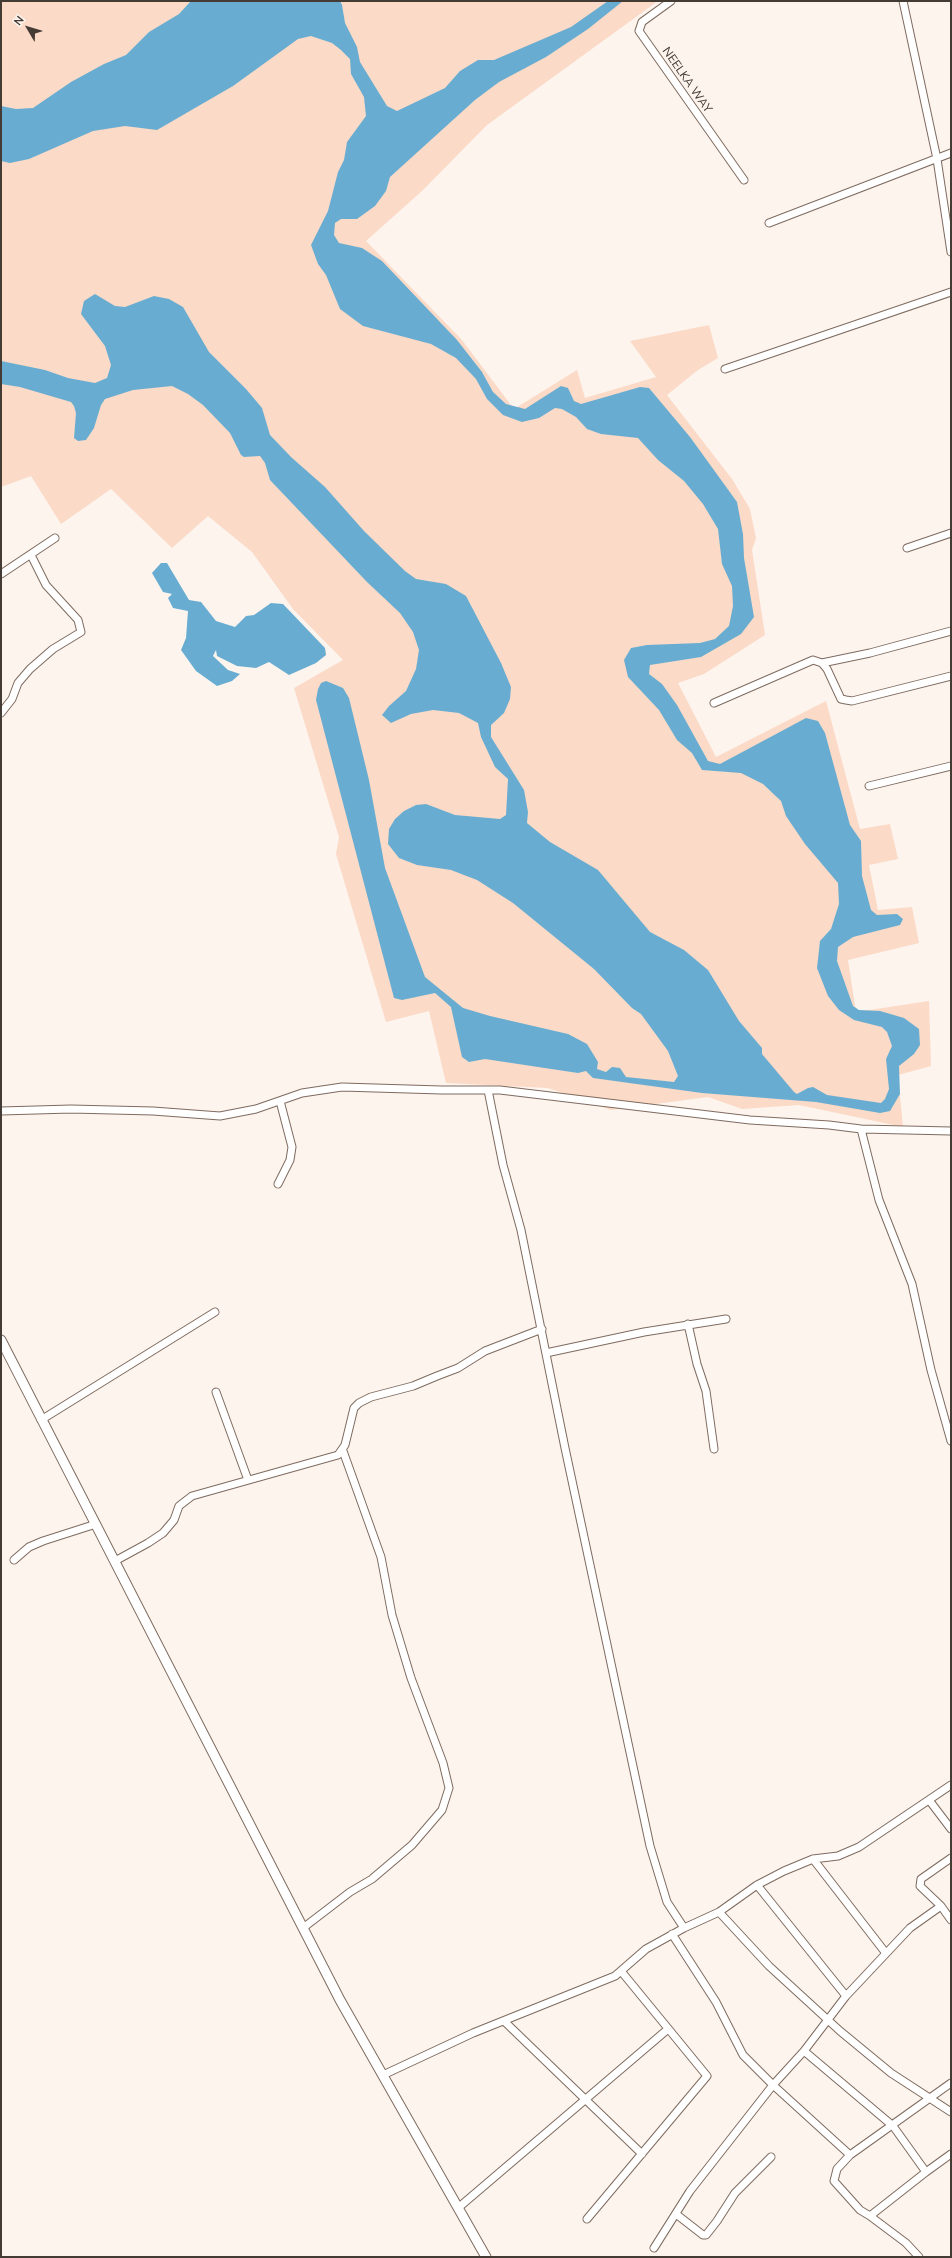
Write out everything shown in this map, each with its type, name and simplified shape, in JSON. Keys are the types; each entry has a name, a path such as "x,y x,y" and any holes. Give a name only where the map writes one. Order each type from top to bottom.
{"street":[{"name":"NEELKA WAY","path":"671,1 642,22 639,31 744,180"},
{"path":"903,1 937,160 951,252"},
{"path":"769,223 937,160 951,153"},
{"path":"725,369 951,292"},
{"path":"907,548 951,533"},
{"path":"1,574 55,538"},
{"path":"1,713 12,699 18,683 30,669 53,649 81,632 78,620 46,585 31,555"},
{"path":"714,703 812,660 822,663 870,653 951,631"},
{"path":"822,663 827,669 841,699 852,701 951,676"},
{"path":"869,786 951,766"},
{"path":"1,1111 71,1108 152,1111 220,1116 256,1109 302,1093 342,1087 488,1090 750,1120 829,1125 861,1129 951,1131"},
{"path":"488,1090 503,1164 521,1230 565,1448 650,1846 667,1902 684,1928"},
{"path":"278,1184 290,1160 292,1147 280,1101"},
{"path":"861,1129 879,1200 912,1284 932,1370 951,1441"},
{"path":"41,1420 215,1312"},
{"path":"546,1353 688,1324 726,1319"},
{"path":"688,1324 696,1364 706,1391 714,1450"},
{"path":"303,1928 350,1892 372,1878 412,1845 442,1810 449,1788 443,1763 411,1678 392,1615 381,1557 343,1451 354,1408 359,1403 370,1397 413,1386 451,1371 486,1351 542,1329"},
{"path":"1,1340 303,1928 383,2075 486,2257"},
{"path":"216,1392 248,1480"},
{"path":"115,1561 163,1533 174,1520 176,1511 184,1500 192,1496 328,1459 343,1451"},
{"path":"14,1560 29,1548 43,1541 96,1524"},
{"path":"383,2075 473,2033 615,1976 646,1949 672,1934 719,1912 757,1885 813,1859 838,1856 859,1847 951,1785"},
{"path":"929,1800 951,1829"},
{"path":"951,1858 921,1879 920,1886 941,1906 951,1920"},
{"path":"813,1859 885,1952"},
{"path":"757,1885 846,1996"},
{"path":"654,2248 690,2191 773,2085 804,2051 846,1996 885,1952 910,1928 941,1906"},
{"path":"719,1912 769,1966 828,2020 891,2073 951,2112"},
{"path":"672,1934 716,2002 743,2055 773,2085 850,2155"},
{"path":"587,2219 707,2076 621,1971"},
{"path":"504,2021 642,2154"},
{"path":"458,2208 668,2029"},
{"path":"804,2051 893,2126 926,2172"},
{"path":"919,2257 906,2243 860,2210 834,2181 837,2169 850,2155 893,2126 951,2083"},
{"path":"870,2216 951,2154"},
{"path":"676,2214 702,2235 706,2235 718,2221 735,2193 771,2157"}],"shaded area":[{"path":"1,1 658,1 487,125 422,191 366,241 462,340 514,409 577,370 585,398 656,377 630,341 709,325 718,358 698,370 667,395 732,479 750,509 756,538 752,550 765,635 704,674 678,683 716,757 826,701 860,829 890,824 898,859 869,865 878,910 912,907 919,943 848,960 856,1012 929,1001 931,1066 898,1075 903,1127 799,1105 742,1109 708,1097 611,1110 548,1088 446,1083 429,1011 386,1022 336,854 339,837 294,688 343,660 293,609 252,552 208,516 172,548 111,489 61,524 31,476 1,487"}],"water":[{"path":"191,1 340,1 345,23 357,47 360,62 387,106 397,111 445,88 460,71 478,60 494,60 571,27 608,1 623,1 588,29 546,57 499,82 475,100 390,177 386,191 375,206 357,219 341,219 335,223 334,235 339,243 362,248 382,261 457,340 482,372 493,392 506,404 525,409 561,386 568,388 574,401 581,404 640,387 649,388 690,437 737,502 743,534 744,558 754,617 741,634 701,657 650,665 649,674 662,684 677,705 708,761 720,764 806,718 818,721 825,733 850,825 861,841 862,876 871,910 877,915 897,914 903,919 900,925 853,937 838,947 837,961 853,1006 859,1010 880,1011 904,1018 919,1029 920,1045 914,1054 899,1066 900,1094 890,1111 880,1113 816,1102 702,1093 593,1078 586,1071 578,1073 485,1059 469,1062 462,1057 451,1007 435,993 402,1000 394,998 316,700 321,683 326,681 343,688 349,698 369,780 385,868 425,977 463,1008 490,1016 568,1034 587,1044 598,1062 597,1069 606,1072 612,1067 620,1068 626,1077 674,1082 678,1076 668,1051 641,1014 632,1008 594,969 513,903 477,880 451,870 417,865 399,858 388,844 389,829 395,819 404,811 416,805 426,804 455,815 500,819 506,815 508,779 495,767 481,737 478,723 459,713 433,710 411,714 391,723 382,715 389,706 406,691 416,669 419,650 413,632 400,613 367,582 270,480 265,463 260,456 244,457 241,455 230,433 203,405 188,394 172,386 133,390 105,399 101,405 94,428 86,440 78,441 74,438 76,413 71,402 20,387 1,384 1,361 45,370 68,378 95,383 107,378 111,365 105,346 81,314 84,301 95,294 115,306 125,307 154,296 169,299 183,307 209,352 246,389 262,408 270,435 291,457 325,487 364,531 405,571 416,579 446,584 466,596 501,663 511,687 510,699 504,713 491,725 491,737 524,790 528,812 527,823 550,842 598,870 650,932 684,950 708,970 739,1021 762,1048 762,1054 794,1092 797,1094 813,1087 827,1095 881,1103 885,1099 889,1089 886,1059 892,1046 887,1032 882,1027 854,1020 839,1010 828,996 817,968 820,941 831,929 839,904 838,883 805,844 786,816 781,801 763,784 741,773 702,770 692,753 677,740 659,710 628,677 624,660 631,648 647,645 700,643 715,639 729,626 733,606 732,586 722,564 718,529 703,504 684,481 658,460 638,438 601,434 587,429 576,417 562,409 555,408 539,418 522,422 503,415 487,399 476,379 456,358 431,344 363,326 340,309 326,275 318,264 311,245 328,211 338,172 344,160 347,142 366,116 364,97 351,74 350,59 332,43 311,36 298,39 233,86 157,130 125,126 93,131 29,159 10,163 1,161 1,106 16,109 33,108 71,82 104,64 126,55 149,32 179,14"},
{"path":"161,563 167,563 189,600 201,602 216,621 235,627 246,616 254,615 271,603 283,604 325,648 326,655 316,663 289,675 269,662 256,668 237,666 217,656 216,650 213,656 228,670 240,674 232,681 217,686 196,671 181,650 186,638 188,611 173,608 168,598 172,594 163,592 152,573"}]}
